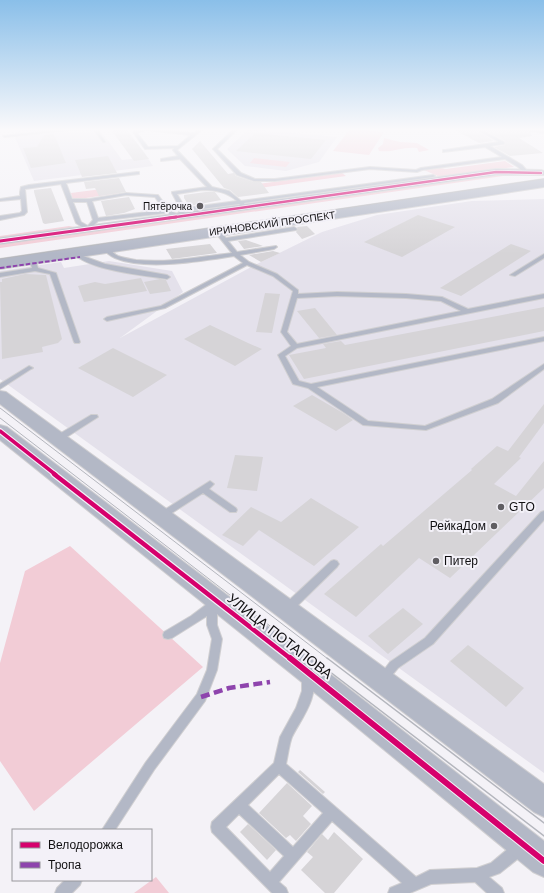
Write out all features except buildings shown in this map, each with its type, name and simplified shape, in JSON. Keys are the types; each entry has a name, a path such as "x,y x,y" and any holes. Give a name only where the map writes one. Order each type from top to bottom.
{"main road":[{"name":"ИРИНОВСКИЙ ПРОСПЕКТ","path":"0,264 33,264 75,252 221,236 543,177"},
{"name":"ИРИНОВСКИЙ ПРОСПЕКТ","path":"0,251 543,177"}],"street":[{"path":"0,242 181,213 437,178 496,172 526,172 543,177"},
{"name":"УЛИЦА ПОТАПОВА","path":"0,396 59,438 380,681 544,802"},
{"name":"УЛИЦА ПОТАПОВА","path":"0,431 307,671 544,861"}],"lane":[{"path":"194,171 210,188"},
{"path":"236,171 239,174 254,180 275,180 349,171"},
{"path":"412,171 437,178"},
{"path":"0,218 22,214 25,211 22,195 24,188 29,186 137,173"},
{"path":"63,182 78,223 88,229 96,220 167,211 181,213 174,193 210,188 223,190 236,196 243,204"},
{"path":"0,194 22,195"},
{"path":"71,201 89,200 126,194 156,196 167,211"},
{"path":"0,200 22,195"},
{"path":"89,200 96,220"},
{"path":"221,236 294,229"},
{"path":"221,236 236,254 247,263 275,275 296,290 284,332 295,346"},
{"path":"104,248 109,254 121,258 158,263 178,262 274,247"},
{"path":"75,252 80,257 97,264 116,269 167,277"},
{"path":"513,275 544,256"},
{"path":"107,319 163,307 247,263"},
{"path":"0,275 33,264 53,273 77,342"},
{"path":"295,296 337,294 406,296 442,299 468,312"},
{"path":"544,296 295,346 281,355 296,382 311,386 366,423 426,428 495,401 544,366"},
{"path":"311,386 544,339"},
{"path":"0,387 29,368"},
{"path":"59,438 94,417"},
{"path":"161,516 206,486 233,510"},
{"path":"380,681 394,665 429,641 544,514"},
{"path":"286,610 334,564"},
{"path":"168,635 195,619 218,602"},
{"path":"109,829 150,766 200,697 212,670 217,639 212,625 212,614 218,602"},
{"path":"281,893 217,827 279,766 286,737 301,710 308,691 307,671"},
{"path":"279,766 413,883"},
{"path":"240,805 293,856"},
{"path":"270,882 332,812"},
{"path":"395,893 413,883 430,877 477,875 495,868 524,845"},
{"path":"477,875 497,893"},
{"path":"62,893 74,881"}],"shaded area":[{"path":"30,171 116,171 34,181"},
{"path":"426,171 487,171 440,177"},
{"path":"342,173 346,176 244,190 250,185"},
{"path":"492,174 510,175 0,248 0,244"},
{"path":"117,187 120,192 119,193 73,200 71,193"},
{"path":"544,199 544,773 0,379 0,271 61,262 64,268 109,261 172,271 183,292 120,338 253,266 322,232 377,215 472,201"},
{"path":"69,226 81,228 0,240 0,236"},
{"path":"70,546 203,667 34,811 0,761 0,663 25,571"},
{"path":"156,877 169,893 134,893 152,881"}],"tram line":[{"path":"0,259 544,179"},
{"path":"0,408 328,659"},
{"path":"0,418 313,659"},
{"path":"312,658 544,836"},
{"path":"327,658 544,823"}],"marked path":[{"path":"0,268 80,257"},
{"path":"201,697 229,688 270,682"}],"cycle path":[{"path":"0,241 496,172 541,173"},
{"path":"0,431 307,671 544,861"}],"place":[{"name":"Пятёрочка","path":"200,206"},
{"name":"GTO","path":"501,507"},
{"name":"РейкаДом","path":"494,526"},
{"name":"Питер","path":"436,561"}]}
